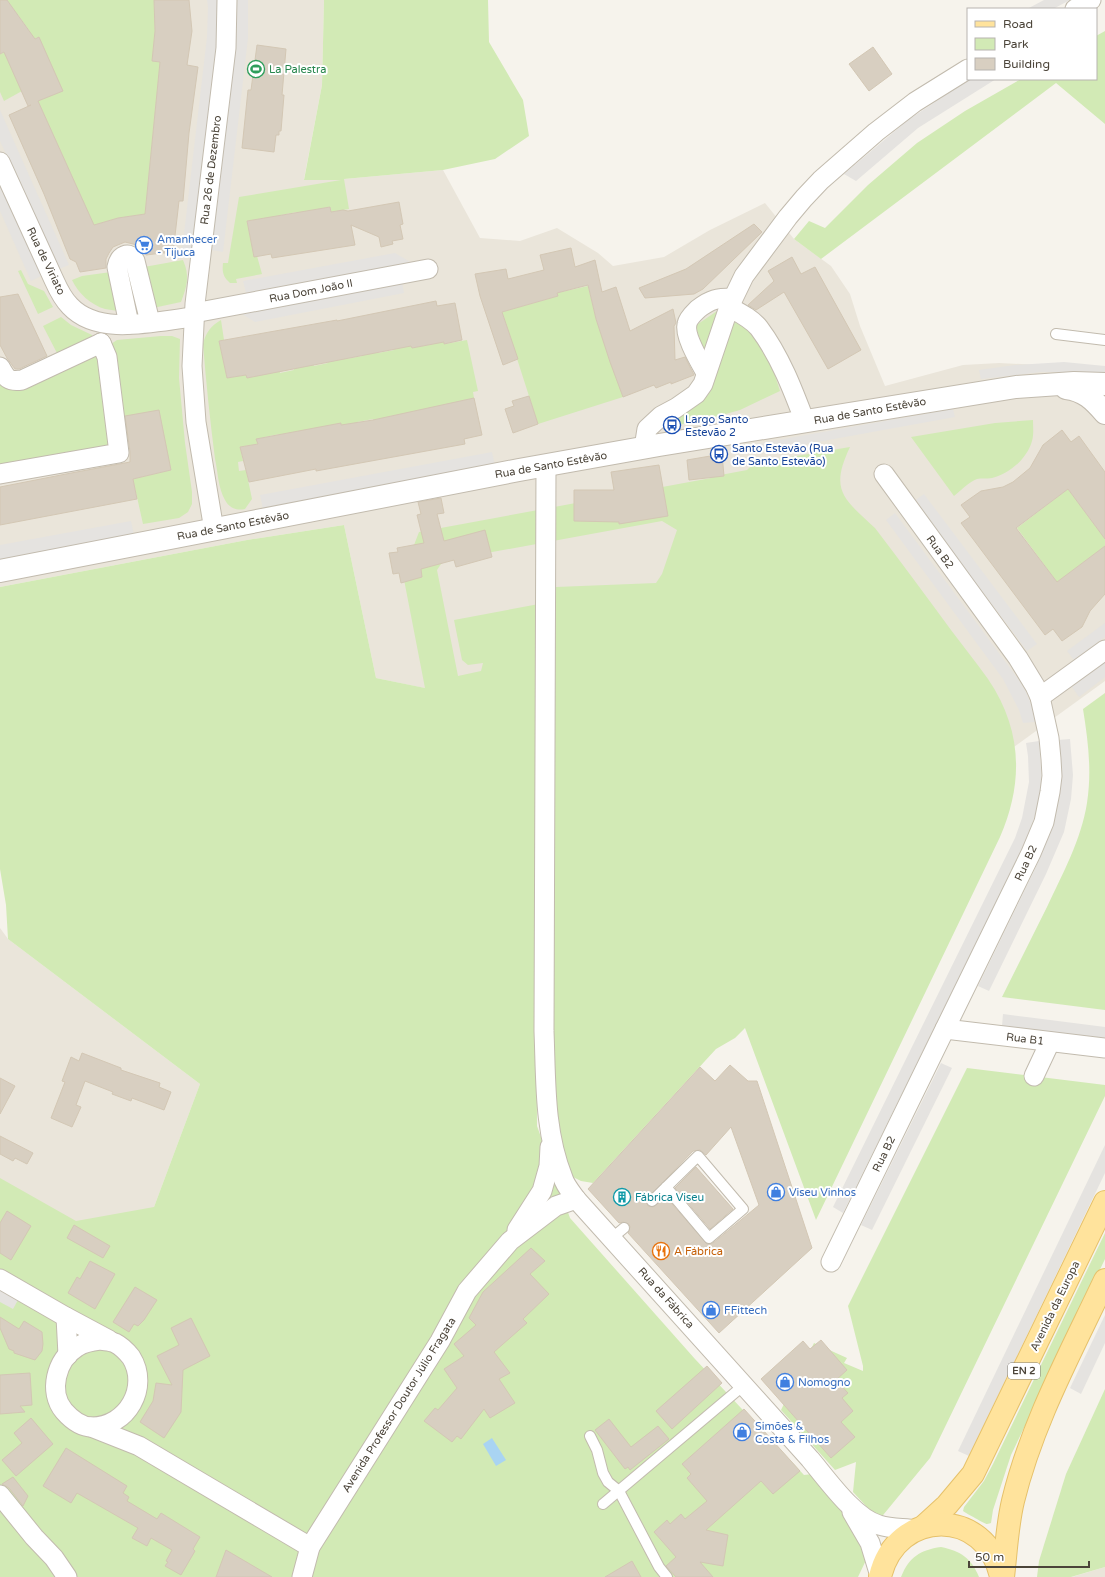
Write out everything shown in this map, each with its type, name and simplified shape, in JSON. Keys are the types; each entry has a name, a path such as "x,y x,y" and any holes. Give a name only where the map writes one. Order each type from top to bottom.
{"main road":[{"name":"Avenida da Europa","path":"920,1528 947,1505 973,1474 1105,1202"},
{"name":"EN 2","path":"1002,1577 1012,1504 1021,1470 1039,1419 1105,1280"},
{"name":"EN 2","path":"880,1577 885,1560 895,1545 908,1533 920,1528 942,1524 960,1527 977,1536 990,1548 999,1565 1002,1577"}],"street":[{"name":"Rua 26 de Dezembro","path":"214,530 196,422 192,366 194,315 226,48 227,0"},
{"path":"1077,8 1091,0"},
{"path":"644,448 647,429 660,416 676,408 696,394 702,384 731,303 744,276 804,198 821,180 876,132 915,102 967,70"},
{"name":"Rua de Viriato","path":"0,162 61,295 71,307 92,322 117,326 194,315"},
{"path":"129,324 117,267 119,260 123,256 127,255 131,256 135,261 150,322"},
{"name":"Rua Dom João II","path":"194,315 428,269"},
{"path":"706,373 689,336 686,326 687,322 697,310 711,300 731,303 759,327 793,388 805,422"},
{"path":"0,474 119,453 107,356 101,343 106,324"},
{"path":"0,367 6,378 14,381 22,380 101,343"},
{"name":"Rua de Santo Estêvão","path":"0,571 644,448 965,394 1041,385 1074,383 1105,384"},
{"path":"1041,385 1072,389 1084,393 1094,400 1105,412"},
{"path":"1105,392 1103,402 1105,412"},
{"name":"Rua da Fábrica","path":"546,466 544,1031 546,1106 553,1146 563,1179 576,1199 618,1233 744,1385 841,1496"},
{"name":"Rua B2","path":"831,1262 1031,853 1044,822 1052,776 1049,738 1040,698 1035,686 1018,658 884,474"},
{"path":"1040,698 1105,650"},
{"name":"Rua B1","path":"946,1029 1105,1048"},
{"path":"1034,1076 1050,1042"},
{"name":"Avenida Professor Doutor Júlio Fragata","path":"302,1577 310,1547 440,1341 468,1291 510,1241 542,1191 549,1166 551,1134"},
{"name":"Avenida Professor Doutor Júlio Fragata","path":"510,1241 556,1206 576,1199"},
{"path":"0,1280 115,1343 127,1353 135,1364 139,1381 137,1392 125,1413 103,1426 91,1428"},
{"path":"66,1317 68,1355"},
{"path":"115,1343 100,1340 88,1342 76,1347 68,1355 55,1378 55,1392 59,1405 68,1416 78,1423 139,1446 310,1547"},
{"path":"125,1413 128,1429 139,1446"},
{"path":"0,1495 34,1537 54,1558 67,1577"},
{"path":"841,1496 861,1516 874,1523 886,1527 920,1528"},
{"path":"841,1496 860,1524 870,1543 880,1577"}],"lane":[{"path":"1056,334 1105,340"},
{"path":"652,1201 666,1187 698,1156 743,1209 709,1238 666,1187"},
{"path":"603,1504 744,1385"},
{"path":"590,1436 597,1450 603,1473 608,1482 619,1491 659,1567 667,1577"}],"shaded area":[{"path":"0,0 324,0 322,85 304,179 344,179 443,170 480,238 520,241 557,228 598,253 613,266 664,257 710,230 765,203 794,239 831,266 850,294 860,326 885,386 963,365 999,363 1105,368 1105,681 963,784 540,648 479,689 429,689 376,678 344,525 247,540 0,587"},
{"path":"207,0 219,0 219,40 194,254 182,251 207,37"},
{"path":"236,0 248,0 248,38 223,252 211,250 233,70 236,35"},
{"path":"1044,0 1070,0 1055,8 1029,8"},
{"path":"968,80 994,80 918,128 856,181 844,174 908,120"},
{"path":"0,110 69,265 59,269 0,141"},
{"path":"0,181 43,275 31,281 0,211"},
{"path":"395,253 412,263 246,293 243,281"},
{"path":"402,282 404,293 255,322 242,314"},
{"path":"1064,362 1105,366 1105,375 1080,372 1041,372 981,379 979,370 1015,365"},
{"path":"953,409 955,417 757,453 755,444"},
{"path":"492,452 495,466 263,510 260,495"},
{"path":"924,494 1037,644 1027,651 914,501"},
{"path":"895,513 1024,688 1032,706 1035,722 1023,723 1019,710 1003,679 886,520"},
{"path":"131,521 134,535 0,560 0,545"},
{"path":"1105,623 1105,637 1074,660 1067,651"},
{"path":"1105,662 1105,677 1079,697 1072,687"},
{"path":"1070,739 1073,775 1071,799 1064,832 1046,874 989,991 978,986 1035,869 1052,828 1058,799 1058,740"},
{"path":"1039,741 1042,783 1039,804 1026,842 843,1213 833,1207 1015,838 1022,818 1029,782 1026,743"},
{"path":"0,928 8,939 200,1084 154,1207 0,1508"},
{"path":"1003,1014 1105,1027 1105,1038 1002,1026"},
{"path":"941,1063 952,1068 872,1230 861,1225"},
{"path":"1105,1145 1105,1173 969,1456 958,1451"},
{"path":"0,1289 18,1300 13,1309 0,1302"},
{"path":"1105,1315 1105,1343 1081,1394 1070,1388"},
{"path":"1105,1567 1105,1577 1072,1577"}],"green space":[{"path":"7,0 154,0 155,31 152,61 160,62 145,214 118,218 94,225 38,101 62,91 39,37 33,39 29,30"},
{"path":"324,0 488,0 489,42 523,100 529,136 495,159 443,170 344,179 349,209 331,212 330,207 314,210 298,216 297,212 281,215 281,219 265,222 264,218 247,221 254,256 257,256 262,274 236,279 237,283 230,283 224,274 223,263 228,263 239,197 341,180 304,180 322,85"},
{"path":"1105,31 1105,124 1056,83 821,259 794,239 809,221 825,228 868,185 917,143 965,111 1019,80 1097,80 1097,35"},
{"path":"0,52 1,54 4,52 22,91 4,101 0,92"},
{"path":"183,260 187,281 181,302 153,308 144,267"},
{"path":"21,270 28,284 44,291 53,307 38,314 18,271"},
{"path":"111,272 118,311 105,309 95,305 86,298 72,280 82,276"},
{"path":"588,286 596,319 623,397 538,424 502,312 558,296 557,293"},
{"path":"717,311 705,353 695,326"},
{"path":"61,317 71,325 92,335 92,338 58,355 43,326"},
{"path":"221,320 224,340 219,341 227,378 246,375 247,378 261,375 261,371 279,367 280,373 294,370 294,366 312,362 314,366 328,363 327,359 344,355 346,359 362,356 362,353 377,350 378,353 394,350 394,347 411,344 412,348 428,345 443,338 445,344 467,340 478,391 473,392 474,398 456,402 458,407 390,416 391,421 374,424 373,419 357,422 357,426 274,435 257,439 258,444 240,447 243,461 238,462 239,471 246,470 252,499 245,509 236,509 227,503 220,485 211,430 203,344 209,330"},
{"path":"736,321 751,330 772,366 780,391 740,410 674,426 671,424 671,421 707,396 710,392 731,328"},
{"path":"172,336 180,339 179,378 185,443 192,492 192,504 188,512 179,518 143,524 133,479 171,470 159,411 121,417 111,344 117,340"},
{"path":"100,354 113,445 0,471 0,377"},
{"path":"1033,420 1032,441 1030,448 1022,460 1005,473 998,476 974,480 954,496 911,437 995,423"},
{"path":"850,447 841,474 843,493 855,509 875,528 988,679 1008,717 1016,756 1016,776 1008,816 1000,837 816,1220 745,1028 735,1038 716,1049 593,1183 581,1181 573,1177 567,1165 554,1122 536,877 537,1126 570,1218 695,1359 804,1475 812,1474 859,1529 868,1556 858,1577 0,1577 0,1178 76,1221 154,1207 200,1084 8,939 6,905 0,869 0,587 247,540 344,525 376,678 425,688 400,559 414,545 419,532 711,478 747,470 754,463","holes":["662,521 677,530 662,574 656,583 556,587 555,601 454,620 462,660 468,665 483,663 481,671 458,676 437,570 443,561"]},
{"path":"1068,489 1105,539 1105,546 1057,582 1017,528"},
{"path":"1105,693 1105,1010 1002,997 1047,907 1076,843 1087,803 1089,779 1088,744 1083,709"},
{"path":"967,1068 1105,1085 1105,1096 930,1458 879,1520 853,1492 856,1462 835,1470 781,1410 814,1343 847,1358 844,1363 863,1371 848,1306"},
{"path":"1105,1233 1105,1259 1011,1455 993,1510 991,1523 986,1524 963,1511 964,1507 984,1481 993,1464"},
{"path":"1105,1389 1105,1567 1071,1577 1037,1577 1039,1561 1066,1474"},
{"path":"941,1547 960,1553 964,1556 969,1560 979,1577 901,1577 908,1564 916,1556 927,1550"}],"water":[{"path":"492,1438 506,1460 496,1466 483,1444"}],"building":[{"path":"0,0 7,0 35,39 39,37 63,91 38,101 94,225 118,218 145,214 160,62 152,61 155,31 154,0 189,0 192,31 187,65 198,67 189,133 183,201 179,201 173,253 146,255 137,245 125,242 113,247 106,259 106,268 80,272 76,262 70,259 44,194 9,115 31,105 28,106 4,52 0,54"},
{"path":"257,45 286,49 281,131 279,131 279,135 276,135 274,152 242,148 248,90 251,90"},
{"path":"873,47 892,74 869,91 849,64"},
{"path":"399,202 403,224 400,225 403,239 392,241 393,244 381,247 379,237 351,225 355,245 272,258 271,254 254,257 247,221 330,207 331,212 343,210 348,211"},
{"path":"754,224 762,232 703,289 694,294 645,298 639,288 686,269"},
{"path":"571,248 575,267 595,260 602,292 616,287 630,331 673,309 676,323 674,326 675,360 685,357 694,375 656,388 654,385 623,397 596,319 588,285 557,293 558,296 502,312 518,359 503,365 480,296 475,274 506,269 508,279 544,270 540,255"},
{"path":"792,257 801,274 815,267 861,350 828,369 784,292 756,310 748,305 774,281 768,271"},
{"path":"18,294 47,356 19,369 15,369 0,345 0,297"},
{"path":"436,301 437,306 455,303 462,340 412,348 411,346 247,378 246,375 227,378 219,341 337,321"},
{"path":"529,396 538,424 513,433 505,409 514,406 512,401"},
{"path":"474,398 482,435 464,439 465,444 249,482 240,447 258,444 256,439 341,423 341,425 373,420"},
{"path":"159,410 171,470 133,479 137,499 0,525 0,487 130,462 125,416"},
{"path":"1062,430 1071,442 1079,436 1105,472 1105,539 1068,489 1016,528 1057,582 1105,546 1105,594 1090,611 1082,627 1062,641 1053,629 1045,635 961,523 970,517 961,505 981,491 1003,487 1013,482 1030,468 1043,445"},
{"path":"722,454 724,476 689,480 687,460"},
{"path":"659,465 668,516 619,524 619,522 574,521 574,490 614,490 611,472"},
{"path":"441,498 444,513 437,514 444,541 485,530 492,557 456,567 454,560 421,569 422,577 401,583 399,573 393,574 389,553 398,552 397,548 424,543 417,515 421,514 418,502"},
{"path":"82,1053 121,1068 121,1070 160,1083 159,1087 171,1092 164,1110 132,1098 131,1101 85,1081 76,1105 81,1107 72,1127 51,1118 65,1082 62,1081 71,1057 79,1061"},
{"name":"Fábrica Viseu","path":"730,1065 748,1081 757,1081 812,1248 719,1333 628,1233 630,1227 629,1224 623,1222 619,1223 588,1189 700,1067 715,1081","holes":["731,1127 759,1205 713,1243 707,1244 666,1197 653,1207 648,1206 646,1200 693,1151 700,1150 706,1155"]},
{"path":"0,1078 15,1086 0,1114"},
{"path":"0,1136 33,1153 27,1164 15,1158 13,1161 0,1154"},
{"path":"696,1167 733,1209 710,1229 675,1188"},
{"path":"7,1211 31,1226 11,1260 0,1253 0,1223"},
{"path":"74,1225 110,1246 103,1258 67,1238"},
{"path":"531,1248 545,1261 530,1274 549,1294 523,1319 527,1323 494,1352 510,1373 499,1379 515,1403 490,1418 484,1409 461,1439 457,1436 452,1442 424,1421 435,1408 438,1410 457,1388 444,1369 464,1356 454,1344 476,1325 469,1318 483,1292"},
{"path":"90,1261 115,1274 95,1309 68,1293 77,1277 80,1279"},
{"path":"135,1287 157,1300 144,1320 138,1326 134,1324 129,1332 113,1322"},
{"path":"0,1317 19,1329 24,1321 42,1332 42,1351 35,1360 14,1353 14,1351 9,1349 0,1328"},
{"path":"191,1318 210,1356 183,1370 181,1412 164,1438 140,1422 153,1401 156,1383 172,1385 157,1356 179,1345 171,1328"},
{"path":"821,1340 847,1370 836,1380 848,1393 842,1398 853,1411 841,1422 855,1437 831,1458 761,1379 803,1341 810,1349"},
{"path":"707,1366 722,1383 672,1429 656,1411"},
{"path":"30,1373 32,1405 20,1406 25,1412 0,1414 0,1375"},
{"path":"744,1409 800,1471 773,1494 761,1481 706,1530 728,1535 723,1566 700,1562 713,1577 676,1577 666,1566 676,1557 654,1532 667,1520 670,1524 681,1514 685,1519 707,1501 687,1478 691,1474 682,1464"},
{"path":"31,1418 53,1444 16,1476 2,1460 22,1443 14,1433"},
{"path":"609,1419 631,1447 658,1426 669,1439 630,1470 628,1467 625,1469 595,1430"},
{"path":"66,1448 127,1486 123,1493 129,1497 127,1501 157,1519 161,1513 200,1537 193,1549 195,1551 181,1575 165,1566 172,1550 151,1538 147,1546 132,1538 138,1528 77,1493 71,1503 43,1486"},
{"path":"13,1477 28,1496 23,1506 9,1488 2,1484"},
{"path":"226,1550 272,1577 216,1577"},
{"path":"632,1561 641,1577 605,1577"}],"place":[{"name":"La Palestra","path":"256,69"},
{"name":"Amanhecer - Tijuca","path":"144,245"},
{"name":"Largo Santo Estevão 2","path":"672,425"},
{"name":"Santo Estevão (Rua de Santo Estevão)","path":"719,454"},
{"name":"Viseu Vinhos","path":"776,1192"},
{"name":"Fábrica Viseu","path":"622,1197"},
{"name":"A Fábrica","path":"661,1251"},
{"name":"FFittech","path":"711,1310"},
{"name":"Nomogno","path":"785,1382"},
{"name":"Simões & Costa & Filhos","path":"742,1432"}]}
